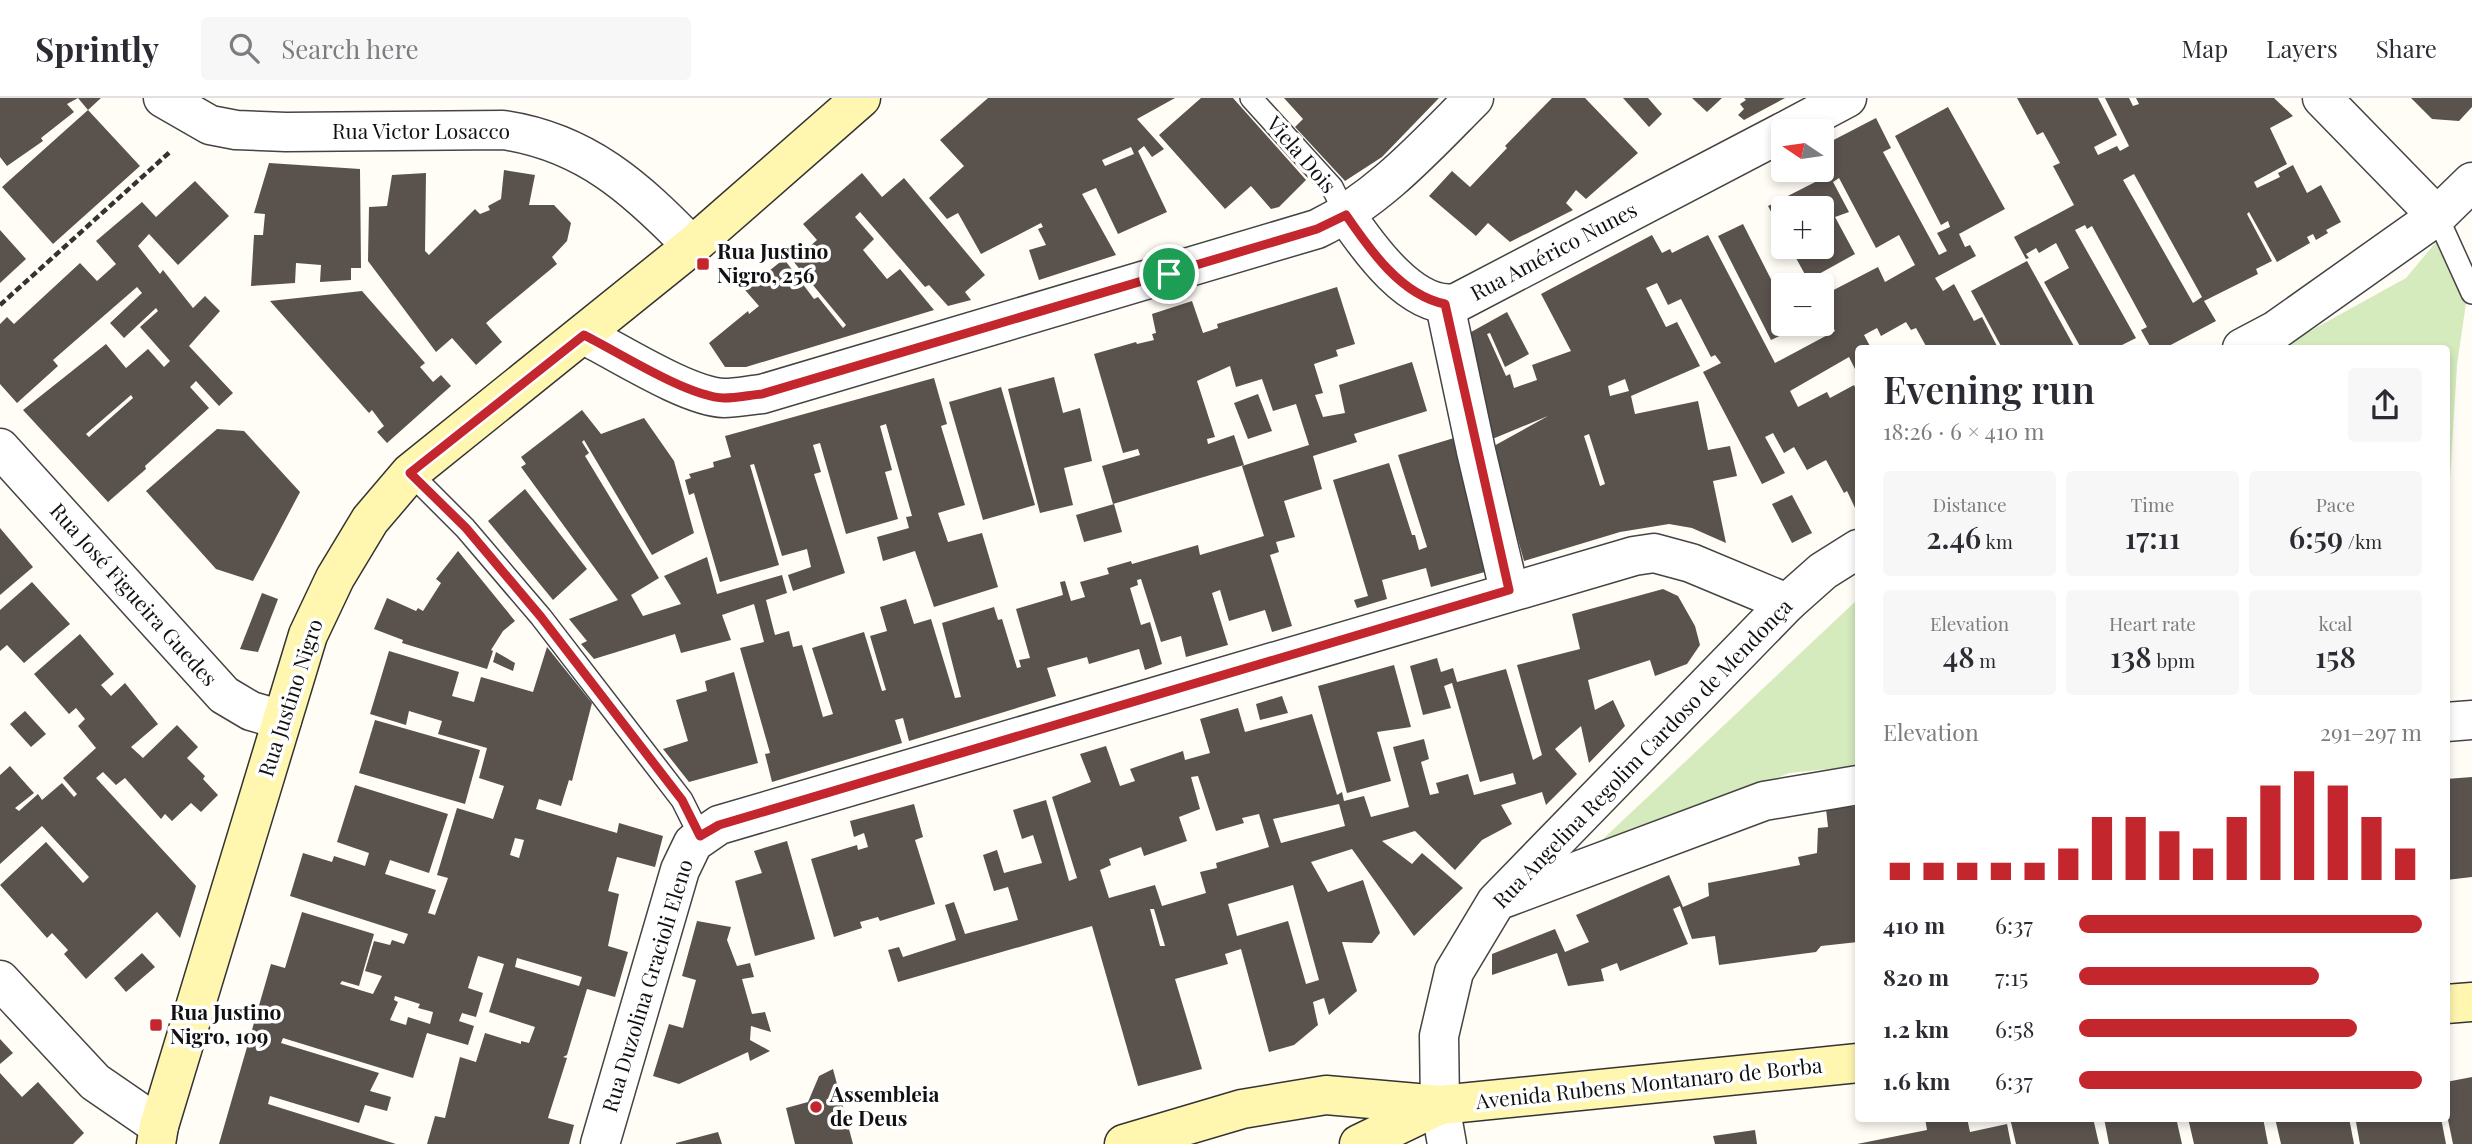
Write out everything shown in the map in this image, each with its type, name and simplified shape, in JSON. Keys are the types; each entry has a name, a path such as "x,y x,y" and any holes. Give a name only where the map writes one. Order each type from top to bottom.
{"street":[{"name":"Rua Justino Nigro","path":"158,1135 308,635 335,578 370,520 410,473 692,246 861,98"},
{"path":"584,335 676,382 706,394 723,398 762,394 1317,229 1346,215 1409,163 1474,98"},
{"name":"Rua Américo Nunes","path":"1808,119 1847,98"},
{"path":"2322,98 2437,216"},
{"name":"Rua Victor Losacco","path":"165,99 204,121 236,130 503,130 531,134 603,166 634,188 692,246"},
{"name":"Rua Américo Nunes","path":"1346,215 1370,250 1399,278 1420,295 1445,304 1465,299 1771,139"},
{"path":"2248,345 2276,330 2437,216 2471,185"},
{"path":"1445,304 1473,439 1509,590"},
{"name":"Rua José Figueira Guedes","path":"0,448 224,695 251,711 282,720"},
{"name":"Rua Angelina Regolim Cardoso de Mendonça","path":"1447,1144 1440,1105 1439,1036 1454,972 1496,902 1787,603 1823,571 1855,551"},
{"name":"Rua Duzolina Gracioli Eleno","path":"600,1144 680,870 692,843 719,825 1509,590 1634,556 1654,553 1691,563 1787,603"},
{"path":"2450,722 2472,720"},
{"path":"1496,902 1764,801 1855,786"},
{"path":"0,980 95,1082 158,1135"},
{"path":"2450,1004 2472,1002"},
{"name":"Avenida Rubens Montanaro de Borba","path":"1124,1144 1242,1109 1326,1094 1440,1105 1855,1063"},
{"name":"Avenida Rubens Montanaro de Borba","path":"1359,1144 1440,1105"}],"lane":[{"name":"Viela Dois","path":"1251,98 1332,187 1346,215"},
{"path":"2437,216 2463,267 2472,293"},
{"path":"410,473 466,528 541,617 682,800 700,836"}],"path":[{"path":"0,306 204,121"}],"green space":[{"path":"2442,235 2466,303 2457,365 2450,480 2450,345 2284,345 2406,278"},
{"path":"1855,602 1855,766 1789,773 1586,855"}],"building":[{"path":"0,98 78,98 67,104 74,112 41,138 43,141 7,166 0,157"},
{"path":"78,98 101,98 88,110"},
{"path":"988,98 1175,98 1137,119 1164,149 1152,157 1144,146 1138,151 1167,212 1118,234 1096,188 1082,194 1116,255 1039,280 1029,250 1046,245 1038,229 1043,227 1041,223 981,254 958,213 947,219 929,198 964,166 940,140","holes":["1131,147 1134,154 1105,166 1102,160"]},
{"path":"1201,98 1233,98 1306,180 1279,207 1271,209 1251,186 1225,209 1159,135"},
{"path":"1284,98 1439,98 1382,157 1345,181 1295,127 1303,119"},
{"path":"1552,98 1585,98 1638,153 1586,199 1576,190 1566,203 1573,210 1510,242 1488,223 1476,236 1429,196 1452,171 1470,187"},
{"path":"1623,98 1648,98 1662,114 1649,127"},
{"path":"1692,98 1722,98 1707,112"},
{"path":"1744,98 1785,98 1744,120 1738,115 1744,109 1740,104 1746,100"},
{"path":"2017,98 2098,98 2117,135 2094,147 2098,155 2117,146 2120,151 2129,146 2105,98 2129,98 2133,106 2139,104 2136,98 2274,98 2293,116 2270,128 2287,164 2254,182 2257,188 2280,177 2278,173 2293,165 2307,193 2321,185 2341,222 2326,230 2328,233 2316,240 2313,234 2307,237 2310,243 2277,262 2249,212 2247,214 2272,261 2256,269 2258,274 2204,301 2216,321 2171,345 2149,345 2141,330 2147,327 2092,226 2087,229 2085,225 2075,230 2136,338 2122,345 2079,345 2044,282 2069,268 2056,243 2039,253 2036,248 2026,254 2029,258 2026,259 2014,237 2074,205 2053,166 2060,163 2043,132 2037,135","holes":["2134,174 2202,297 2193,303 2123,180"]},
{"path":"2411,98 2472,98 2472,107 2459,121 2432,119"},
{"path":"1948,107 2005,209 1959,234 1965,247 1970,245 1976,256 1935,278 1943,291 1954,284 1974,321 1982,317 1996,345 1925,345 1916,328 1911,330 1906,322 1881,336 1877,328 1864,335 1869,345 1855,345 1855,369 1849,357 1790,391 1798,407 1827,392 1830,398 1854,385 1855,508 1826,460 1807,470 1794,447 1784,453 1773,433 1765,437 1785,473 1762,484 1703,372 1721,363 1715,355 1711,357 1681,299 1668,305 1657,283 1646,288 1666,327 1677,322 1700,366 1631,396 1635,414 1698,401 1708,450 1730,446 1737,476 1713,481 1726,543 1692,528 1669,524 1620,532 1524,561 1492,447 1548,416 1490,440 1464,336 1507,312 1529,354 1505,367 1490,333 1487,334 1506,376 1510,374 1514,388 1537,380 1532,365 1571,351 1541,294 1652,235 1662,253 1670,249 1672,253 1708,235 1775,363 1826,336 1834,336 1834,290 1878,267 1885,282 1915,265 1899,235 1876,248 1839,178 1834,181 1834,140 1876,118 1891,148 1883,152 1939,255 1947,251 1937,233 1950,227 1948,221 1941,225 1895,136","holes":["1625,379 1629,391 1610,396 1608,386","1589,434 1605,484 1600,486 1584,436"]},
{"path":"88,110 140,166 53,244 2,187"},
{"path":"269,163 360,169 361,268 351,268 351,280 320,282 321,265 296,263 295,283 251,286 254,235 263,235 265,214 254,213"},
{"path":"504,170 535,175 529,205 554,205 571,223 567,241 552,257 557,264 486,323 502,342 476,365 452,338 436,352 368,261 369,207 387,206 392,175 426,173 425,251 429,255 475,209 480,214 490,210 488,206 501,199"},
{"path":"862,173 882,197 904,178 985,275 965,292 971,300 948,306 929,285 925,287 860,212 855,217 874,239 863,250 887,279 900,269 934,310 746,367 725,367 709,343 748,311 749,314 759,306 745,290 784,259 814,299 818,297 843,328 846,325 793,261 817,240 803,224"},
{"path":"195,181 229,216 178,265 149,234 138,246 160,274 163,270 193,308 205,296 220,311 189,346 233,393 219,406 196,381 190,387 209,408 108,502 23,410 106,344 126,368 148,349 164,367 170,361 140,327 158,311 156,308 124,338 110,323 142,293 137,287 53,360 58,366 17,403 0,384 0,324 7,317 14,324 80,263 97,281 116,264 96,241 142,202 156,217","holes":["131,395 133,398 89,437 86,434"]},
{"path":"1815,182 1833,182 1849,212 1835,217 1855,254 1821,273 1804,273 1797,259 1834,259 1834,196 1788,196"},
{"path":"1743,224 1771,279 1771,336 1779,336 1771,340 1718,236"},
{"path":"0,230 26,259 0,283"},
{"path":"2027,261 2073,345 2000,345 1971,291"},
{"path":"1337,287 1355,344 1336,350 1338,356 1314,364 1323,393 1315,395 1323,417 1345,413 1339,385 1412,362 1427,411 1354,434 1357,442 1313,456 1322,489 1284,501 1295,537 1276,542 1279,552 1270,555 1292,626 1272,632 1265,610 1229,621 1220,590 1212,593 1228,645 1186,657 1181,636 1161,642 1141,579 1137,580 1138,585 1130,588 1141,625 1150,622 1162,664 1145,670 1139,649 1089,664 1087,657 1047,668 1056,696 909,741 903,718 895,720 902,743 772,782 765,754 770,753 740,648 764,642 754,604 722,615 731,640 681,653 675,634 594,659 581,644 587,641 569,619 618,600 521,467 526,464 521,457 582,410 601,434 644,418 674,461 694,533 652,555 584,440 582,442 589,453 585,456 659,578 631,595 643,616 681,604 664,576 707,557 717,594 782,575 787,593 766,600 775,635 789,631 793,647 802,645 823,717 833,714 812,648 864,632 882,691 886,690 870,636 887,631 880,607 906,599 914,624 931,619 955,698 961,697 942,623 994,607 998,620 1002,619 1017,668 1021,667 1019,660 1030,658 1016,609 1063,595 1060,582 1065,581 1071,601 1085,597 1080,582 1109,574 1107,568 1131,561 1132,564 1198,545 1200,555 1264,536 1242,466 1309,445 1296,404 1273,411 1262,379 1236,387 1230,366 1197,381 1215,437 1207,439 1208,444 1234,435 1244,465 1113,504 1102,466 1140,455 1138,449 1123,453 1094,354 1136,342 1154,340 1152,334 1156,333 1152,314 1192,301 1203,333 1218,328 1217,324"},
{"path":"362,291 425,363 420,367 433,382 441,375 451,386 387,443 377,432 384,426 372,410 369,413 270,301"},
{"path":"1054,377 1063,413 1080,408 1092,461 1064,468 1073,505 1040,513 1008,389"},
{"path":"934,378 947,424 941,426 965,505 938,513 948,542 982,533 998,587 934,607 915,551 883,561 877,537 909,528 906,517 912,516 886,424 880,426 892,470 885,472 898,519 846,534 820,443 813,445 821,472 814,474 845,573 793,591 788,575 811,567 807,549 782,556 754,464 750,465 779,565 720,582 694,493 689,495 685,480 691,478 689,474 714,467 713,462 731,457 725,436"},
{"path":"1001,387 1035,505 983,520 949,402"},
{"path":"1258,394 1272,431 1248,439 1234,403"},
{"path":"217,429 244,431 300,492 253,581 216,569 146,491"},
{"path":"1454,438 1499,568 1431,587 1426,568 1382,580 1387,599 1357,608 1354,600 1368,596 1333,480 1389,463 1419,550 1427,547 1398,455"},
{"path":"525,489 587,569 553,600 488,521"},
{"path":"1792,495 1812,533 1792,543 1772,504"},
{"path":"1114,504 1122,532 1084,542 1076,515"},
{"path":"0,528 33,567 0,595"},
{"path":"458,551 515,621 503,631 491,650 493,651 487,669 402,643 403,640 374,629 387,598 416,611 418,608 423,611 441,583 436,579"},
{"path":"32,582 70,624 24,663 7,645 0,651 0,610"},
{"path":"1663,589 1678,596 1695,626 1700,645 1687,664 1655,676 1650,660 1588,680 1595,710 1613,700 1625,726 1589,763 1581,726 1555,749 1577,774 1546,805 1542,792 1501,805 1512,824 1482,840 1455,870 1415,831 1382,841 1412,864 1422,853 1463,888 1414,936 1352,849 1311,862 1328,892 1363,880 1380,933 1372,943 1342,942 1357,991 1329,1015 1324,998 1313,1002 1318,1025 1294,1045 1269,1052 1241,949 1225,954 1228,964 1175,979 1202,1069 1138,1086 1092,926 898,982 888,950 899,947 903,957 956,940 945,905 954,902 965,934 1018,920 1008,887 994,891 983,855 997,850 1004,873 1042,863 1033,835 1022,839 1013,810 1046,800 1069,881 1077,878 1052,797 1091,782 1080,754 1106,746 1120,786 1135,781 1130,769 1183,751 1185,760 1210,753 1200,719 1238,708 1245,732 1312,714 1337,795 1342,792 1344,801 1364,796 1371,817 1409,807 1393,747 1424,739 1429,759 1421,762 1430,795 1439,793 1436,783 1468,774 1474,795 1516,784 1513,773 1480,782 1452,683 1444,686 1451,708 1423,715 1410,666 1437,658 1441,672 1453,668 1457,682 1506,669 1533,760 1542,755 1517,665 1580,649 1572,614","holes":["1198,776 1216,831 1244,823 1242,818 1259,814 1269,847 1216,863 1217,868 1200,872 1206,893 1162,906 1155,885 1109,898 1100,870 1111,865 1109,859 1141,847 1144,856 1187,841 1179,817 1200,809 1191,777","1339,804 1345,826 1281,843 1273,819","1293,885 1319,980 1306,984 1288,921 1237,936 1228,904","1150,909 1154,909 1165,946 1160,946"]},
{"path":"262,593 278,599 258,652 240,649"},
{"path":"80,634 114,674 101,685 111,696 125,683 158,724 131,747 143,758 177,725 198,747 187,758 205,776 203,779 218,795 201,812 191,803 172,821 165,814 161,819 125,778 116,785 103,772 96,778 196,886 180,938 157,912 86,979 64,954 68,950 52,933 47,938 0,885 46,842 83,883 89,877 42,826 0,864 0,775 10,766 34,793 15,808 19,811 38,794 42,800 62,783 74,797 77,794 63,778 96,748 78,726 85,719 76,708 69,714 34,674"},
{"path":"547,647 592,703 572,781 569,780 561,806 539,799 536,809 617,833 619,823 663,836 655,867 617,857 608,891 619,894 608,946 628,952 615,997 587,989 567,1055 563,1057 567,1058 548,1118 574,1125 569,1144 427,1144 435,1116 445,1118 460,1057 476,1062 485,1033 521,1044 521,1041 529,1043 535,1027 489,1012 504,964 478,956 468,988 483,993 476,1017 462,1013 459,1021 474,1026 468,1045 427,1033 413,1078 283,1038 281,1043 379,1073 370,1091 391,1097 387,1111 365,1105 359,1123 270,1096 268,1104 396,1144 219,1144 271,964 285,968 302,912 374,934 359,986 342,981 340,984 373,994 382,976 365,971 374,941 390,945 392,940 404,944 408,934 290,896 303,853 332,862 334,856 365,866 369,853 337,842 355,785 448,814 429,873 390,860 385,874 436,890 428,913 435,915 448,878 437,875 457,808 493,819 504,786 479,778 487,748 438,734 442,721 409,711 406,725 370,714 389,651 459,672 452,696 474,702 481,677 533,692","holes":["515,838 524,840 519,858 510,855","517,958 582,977 579,986 515,967","395,996 420,1004 418,1008 433,1012 430,1024 408,1017 406,1025 390,1020 398,1002 394,1000"]},
{"path":"496,652 515,663 513,671 493,662"},
{"path":"1394,665 1411,727 1377,732 1391,781 1347,793 1318,686"},
{"path":"734,672 758,763 689,782 663,749 688,741 676,700 707,691 705,681"},
{"path":"1282,696 1288,713 1260,720 1256,704"},
{"path":"25,711 46,734 31,747 10,724"},
{"path":"375,720 480,750 465,804 359,773"},
{"path":"2472,777 2472,877 2450,880 2450,779"},
{"path":"914,804 923,837 915,840 935,904 880,921 878,917 860,922 862,928 834,937 811,859 857,845 858,850 868,847 864,833 854,837 850,821"},
{"path":"1855,806 1855,942 1821,946 1816,952 1719,965 1715,936 1692,939 1680,906 1673,909 1688,944 1620,971 1617,963 1601,969 1604,981 1568,986 1557,953 1492,975 1492,954 1555,929 1565,952 1589,942 1576,915 1669,875 1683,907 1709,896 1708,883 1800,865 1798,857 1817,853 1818,828 1828,827 1826,809"},
{"path":"787,841 815,939 755,956 735,881 762,873 754,851"},
{"path":"697,921 731,927 727,940 737,966 750,963 754,977 742,979 752,1014 765,1012 771,1032 751,1026 750,1040 770,1051 750,1061 748,1052 679,1084 653,1076 669,1024 683,1028 696,980 682,976"},
{"path":"142,953 155,967 126,992 114,978"},
{"path":"0,1039 13,1053 0,1064"},
{"name":"Assembleia de Deus","path":"833,1069 853,1144 795,1144 786,1108 808,1102 819,1076"},
{"path":"0,1073 22,1097 38,1082 84,1133 73,1144 0,1144"},
{"path":"2472,1077 2472,1144 2453,1144 2448,1122 2450,1081"},
{"path":"1926,1122 1968,1122 1970,1132 2007,1124 2011,1144 1857,1144 1927,1130"},
{"path":"2011,1122 2094,1122 2099,1144 2016,1144"},
{"path":"2105,1122 2177,1122 2182,1144 2109,1144"},
{"path":"2189,1122 2264,1122 2268,1144 2194,1144"},
{"path":"2276,1122 2350,1122 2354,1144 2281,1144"},
{"path":"2356,1122 2442,1122 2446,1144 2360,1144"},
{"path":"1755,1130 1757,1144 1715,1144 1713,1136"},
{"path":"718,1132 722,1144 676,1144 676,1143"}],"place":[{"name":"Rua Justino Nigro, 256","path":"703,264"},
{"name":"Rua Justino Nigro, 109","path":"156,1025"},
{"name":"Assembleia de Deus","path":"816,1107"}],"route":[{"path":"1346,215 1370,250 1399,278 1420,295 1445,304 1509,590 719,825 700,836 682,800 541,617 466,528 410,473 584,335 676,382 706,394 723,398 762,394 1169,274 1317,229 1346,215"}]}
